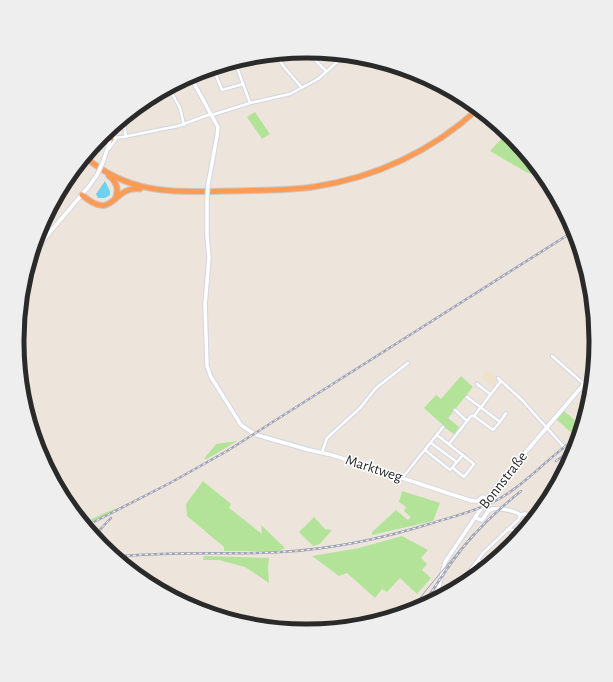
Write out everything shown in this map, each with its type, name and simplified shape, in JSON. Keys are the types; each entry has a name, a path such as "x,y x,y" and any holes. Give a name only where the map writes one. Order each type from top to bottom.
{"highway":[{"path":"89,161 104,171 129,183 166,191 191,192 304,188 355,178 398,163 444,137 473,113"},
{"path":"104,171 116,184 117,192 115,200"},
{"path":"82,194 98,206 103,206 110,204 128,190 135,188 150,188"}],"street":[{"path":"313,58 326,71"},
{"path":"280,60 302,88"},
{"path":"112,136 126,137 184,125 211,114 290,94 315,81 338,60"},
{"path":"237,67 250,103"},
{"path":"215,73 222,90 243,84"},
{"path":"193,82 218,127 207,199 207,235 209,258 205,305 207,366 211,377 241,425 253,433"},
{"path":"172,93 180,108 184,125"},
{"path":"124,126 126,137"},
{"path":"41,245 45,238 97,175 107,153 111,138"},
{"path":"552,356 584,384"},
{"path":"322,452 327,438 360,408 376,388 408,364"},
{"path":"498,378 547,427 567,450"},
{"path":"449,444 471,416 474,416 501,381"},
{"name":"Bonnstraße","path":"438,591 445,562 505,475 586,382"},
{"path":"477,384 490,394"},
{"path":"467,397 500,422"},
{"path":"454,410 467,421"},
{"path":"474,416 492,430 506,413"},
{"path":"403,477 442,427"},
{"name":"Marktweg","path":"258,435 322,452 403,477 472,501 477,501 482,497 488,499"},
{"path":"425,450 449,469 453,468 464,476 474,465 473,462 437,435"},
{"path":"431,443 457,462"},
{"path":"453,468 463,454"},
{"path":"475,518 482,520 490,510 495,508 517,512 520,515 529,515"},
{"path":"470,571 488,547 519,519 520,515"},
{"path":"508,529 516,531"},
{"path":"478,560 481,562"}],"shaded area":[{"path":"487,370 498,380 494,387 481,377"}],"green space":[{"path":"255,112 270,134 262,139 247,117"},
{"path":"502,138 535,175 526,172 490,151"},
{"path":"461,376 473,387 448,418 460,428 455,435 424,408 436,395 441,399"},
{"path":"564,411 577,422 573,434 556,419"},
{"path":"237,441 207,459 204,459 216,444"},
{"path":"203,481 231,504 229,508 262,534 261,525 285,548 278,551 224,551 224,547 187,516 186,504"},
{"path":"402,491 440,503 433,521 372,535 372,532 396,510 408,520 411,517 404,511 406,507 399,502"},
{"path":"128,504 91,523 88,521"},
{"path":"314,517 325,529 332,530 320,544 313,546 299,532"},
{"path":"402,536 428,550 421,558 427,564 422,570 431,578 417,594 400,578 387,592 382,589 375,598 347,573 339,576 312,556 359,548"},
{"path":"204,556 269,558 269,583 245,567 219,560 203,560"}],"water":[{"path":"105,181 110,191 110,195 105,198 98,198 96,194"}],"tram line":[{"path":"418,600 474,533"}],"railway":[{"path":"91,523 170,483 227,451 568,235"},
{"path":"124,556 156,554 300,551 338,546 393,534 462,514 495,501 517,487 569,443"},
{"path":"556,461 564,455"},
{"path":"430,595 467,542 502,507 521,491"},
{"path":"98,532 111,518"}]}
